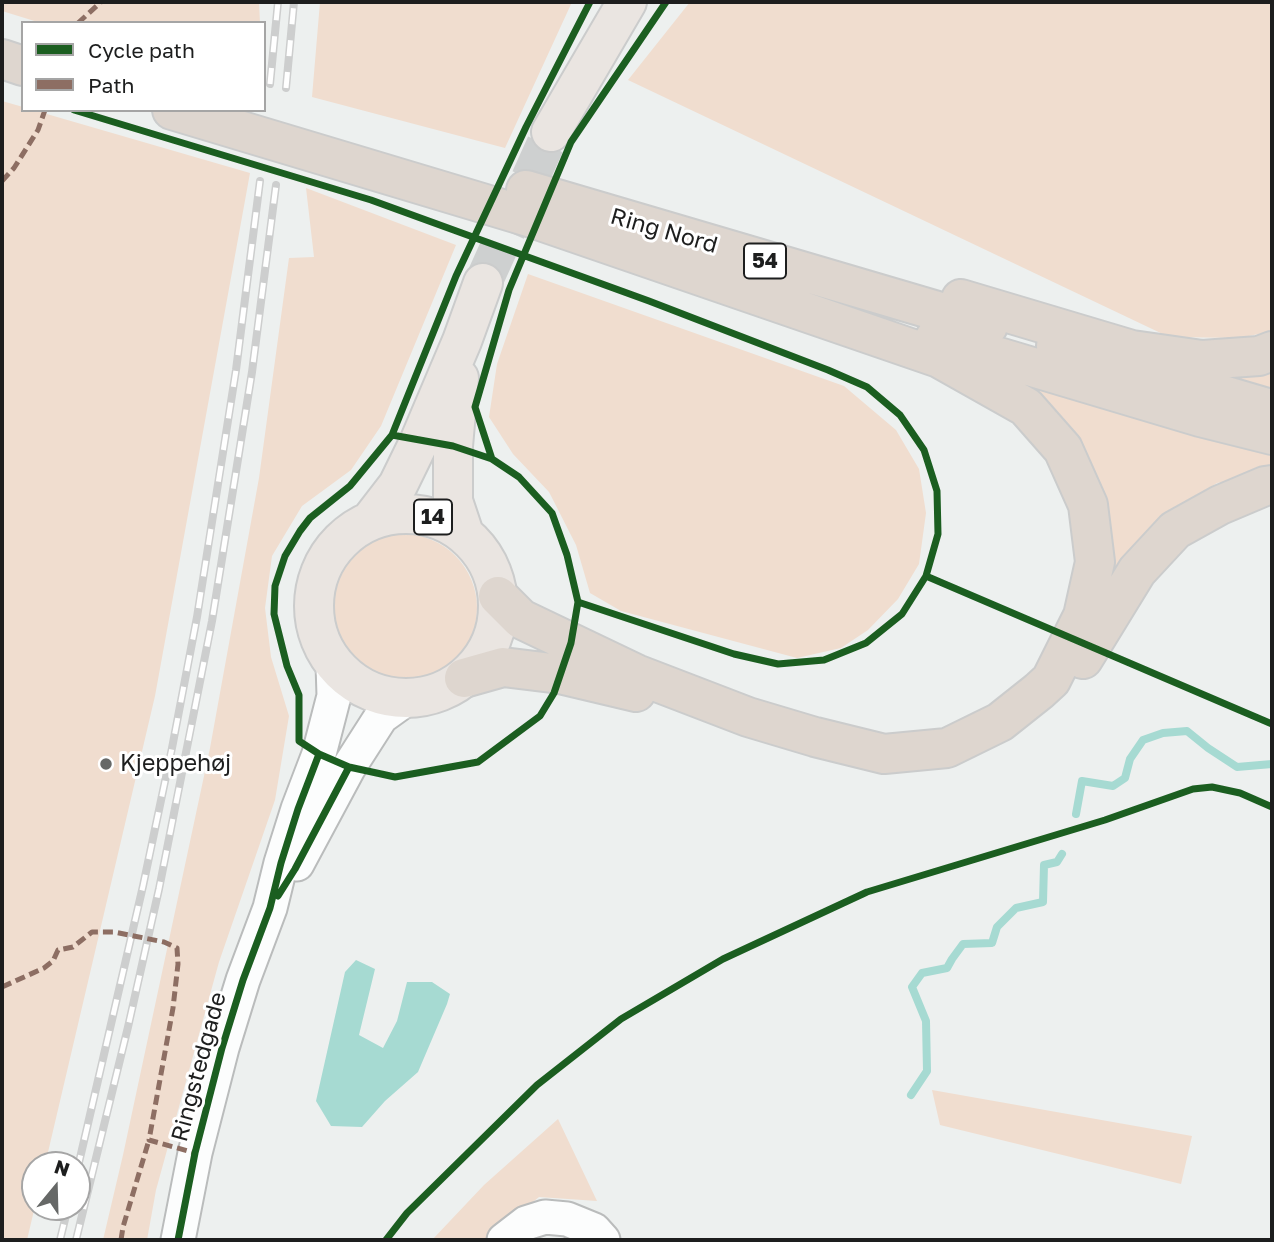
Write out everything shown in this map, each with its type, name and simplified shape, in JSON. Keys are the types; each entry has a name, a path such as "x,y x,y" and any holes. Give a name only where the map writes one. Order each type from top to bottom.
{"highway":[{"path":"2,34 21,39"},
{"path":"2,59 21,65"},
{"name":"54","path":"179,112 1200,417 1272,435"},
{"name":"Ring Nord","path":"265,112 1272,410"},
{"path":"498,596 521,619 636,674 748,717 884,754 947,748 1000,722 1039,691 1051,680 1083,616 1095,562 1088,505 1063,449 1026,407 939,358 526,216"},
{"path":"630,221 869,272 1132,350 1202,360 1259,356 1272,351"},
{"path":"464,678 503,667 560,674 630,690 742,733 810,754 883,771 952,765 1009,736 1063,692 1137,571 1175,530 1220,505 1272,485"}],"main road":[{"path":"551,132 626,2"},
{"name":"14","path":"371,520 398,485 429,420 483,283"},
{"name":"14","path":"462,341 453,446 453,500 464,534"},
{"name":"14","path":"390,514 429,516 464,534 481,551 492,572 498,596 498,619 492,642 480,662 464,678 446,690 427,697 406,699 379,695 353,683 333,664 318,639 313,611 316,582 327,556 346,534 371,520 390,514"}],"street":[{"name":"Ringstedgade","path":"178,1240 195,1153 222,1048 243,980 270,908 298,809 319,754 334,696 333,664"},
{"name":"Ringstedgade","path":"270,908 295,869 349,767 376,724 381,717 406,699"},
{"path":"505,1240 526,1223 545,1217 567,1219 594,1230 603,1240"}],"shaded area":[{"path":"2,2 259,2 260,21 34,21 2,11"},
{"path":"320,2 572,2 505,148 312,97"},
{"path":"690,2 1272,2 1272,331 1240,338 1169,337 628,80"},
{"path":"2,101 21,106 21,112 40,112 250,173 155,696 48,1151 21,1151 21,1221 31,1221 27,1240 2,1240"},
{"path":"306,188 456,245 381,426 351,470 302,506 272,556 265,608 271,657 289,716 275,800 219,962 156,1190 147,1240 103,1240 210,748 259,478 289,258 314,257"},
{"path":"528,274 844,386 896,430 919,469 926,513 919,564 898,599 868,630 841,648 797,658 621,611 590,593 576,545 549,492 513,454 489,417 497,364"},
{"path":"1272,368 1272,399 1219,383"},
{"path":"1027,373 1272,447 1272,472 1217,483 1160,520 1111,597 1103,551 1015,391"},
{"path":"403,534 431,539 456,555 472,580 477,608 472,636 456,661 431,677 403,682 375,677 350,661 334,636 329,608 334,580 350,555 375,539"},
{"path":"932,1090 1192,1136 1181,1184 940,1125"},
{"path":"558,1119 597,1201 539,1197 487,1240 432,1240 484,1185"}],"water":[{"path":"356,960 375,969 359,1035 383,1048 397,1021 407,982 432,982 450,994 418,1072 385,1101 362,1127 331,1126 316,1101 345,972"}],"waterway":[{"path":"1076,814 1082,781 1113,786 1125,778 1130,759 1143,740 1163,733 1187,731 1237,767 1272,764"},
{"path":"911,1095 927,1071 926,1021 912,987 922,973 947,968 963,944 992,943 997,927 1016,908 1043,902 1044,865 1057,862 1062,854"}],"tunnel":[{"path":"483,283 551,132"}],"railway":[{"path":"270,84 278,2"},
{"path":"286,88 294,2"},
{"path":"82,1151 143,886 197,617 236,370 260,181"},
{"path":"76,1240 159,889 212,621 252,372 276,185"},
{"path":"60,1240 65,1221"}],"marked path":[{"path":"80,21 101,2"},
{"path":"2,181 14,168 38,130 44,112"},
{"path":"2,987 44,968 53,961 58,950 73,947 92,932 114,932 164,942 177,948 173,1008 149,1140 195,1153"},
{"path":"121,1240 149,1140"}],"cycle path":[{"path":"590,2 526,127 456,276 392,435 350,486 310,518 285,556 275,586 274,614 287,666 299,695 299,741 319,754 349,767 395,777 478,762 540,716 554,693 571,643 578,602 567,555 552,513 519,477 492,459 475,407 509,290 571,142 666,2"},
{"path":"81,112 371,200 649,301 828,370 867,387 900,415 924,450 937,491 938,534 926,576 902,614 866,643 824,660 778,664 734,654 578,602"},
{"path":"392,435 453,446 492,459"},
{"path":"926,576 1272,724"},
{"path":"178,1240 195,1153 222,1048 243,980 270,908 298,809 319,754"},
{"path":"278,896 349,767"},
{"path":"386,1240 407,1213 537,1085 621,1019 723,959 867,892 1105,820 1193,789 1212,787 1240,793 1272,807"}],"place":[{"name":"Kjeppehøj","path":"106,764"}]}
